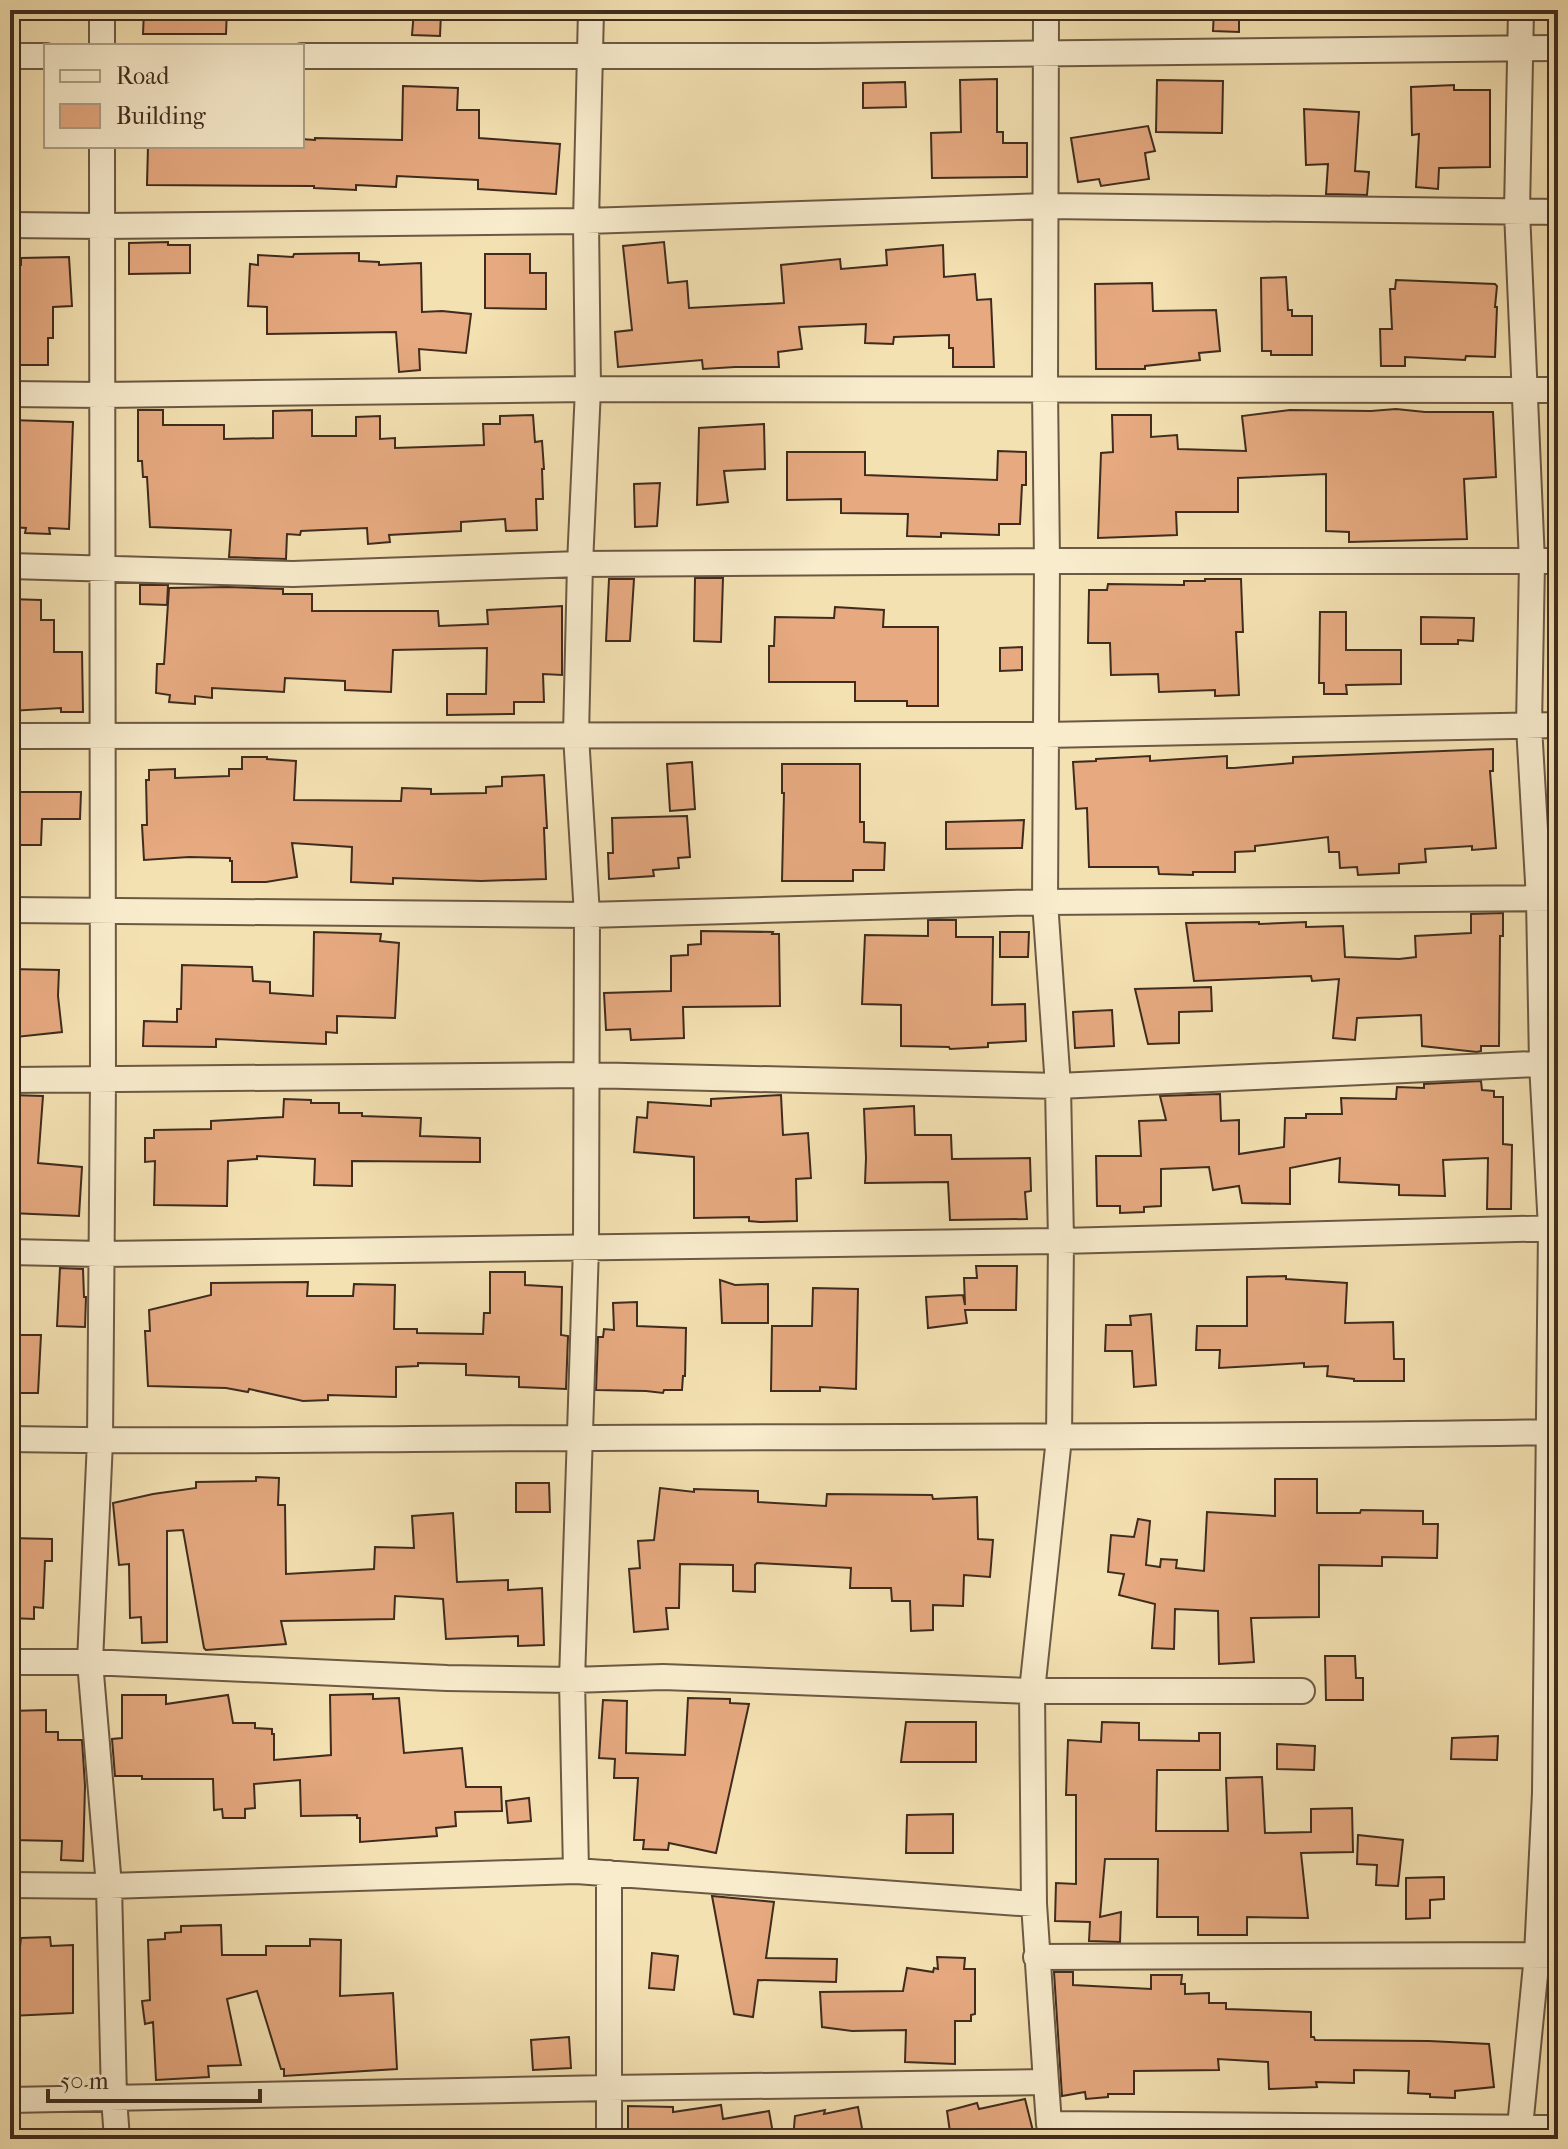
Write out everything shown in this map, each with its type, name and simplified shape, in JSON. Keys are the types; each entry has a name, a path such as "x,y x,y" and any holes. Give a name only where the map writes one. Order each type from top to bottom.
{"street":[{"path":"102,10 102,44"},
{"path":"576,1871 572,1680 586,1247 587,915 576,735 588,389 586,221 591,10"},
{"path":"1046,10 1045,902 1058,1086 1061,1241 1059,1438 1032,1691 1036,1957 1051,2131 1520,2133 1558,2128"},
{"path":"1520,2133 1547,1955 1552,1793 1554,1432 1549,898 1529,726 1532,562 1517,211 1521,10"},
{"path":"304,56 1046,54 1558,48"},
{"path":"10,56 44,56"},
{"path":"102,148 103,1080 100,1441 90,1662 109,1886 117,2139"},
{"path":"10,225 586,221 1047,206 1558,212"},
{"path":"10,394 588,389 1558,390"},
{"path":"10,566 293,574 580,564 1558,561"},
{"path":"10,736 1045,735 1558,725"},
{"path":"10,910 587,915 1045,902 1549,898"},
{"path":"10,1080 585,1075 1058,1086 1550,1063"},
{"path":"10,1252 101,1254 1061,1241 1554,1228"},
{"path":"10,1439 1059,1438 1554,1432"},
{"path":"10,1662 90,1662 447,1678 572,1680 663,1677 1032,1691 1302,1691"},
{"path":"10,1885 109,1886 576,1871 1034,1904"},
{"path":"609,1873 609,2139"},
{"path":"1036,1957 1547,1955"},
{"path":"10,2100 1046,2082"}],"building":[{"path":"144,10 227,10 226,34 143,34"},
{"path":"1214,10 1239,10 1239,32 1213,31"},
{"path":"414,11 441,13 440,36 412,35"},
{"path":"997,79 997,132 1003,132 1003,143 1027,143 1027,177 932,178 931,133 961,132 960,80"},
{"path":"1157,80 1223,81 1222,133 1156,132"},
{"path":"905,82 906,107 863,108 863,83"},
{"path":"1454,85 1454,90 1490,90 1490,167 1439,168 1438,189 1416,187 1419,134 1412,135 1411,87"},
{"path":"403,86 458,88 457,110 479,110 479,138 560,144 556,194 478,189 478,180 397,176 396,187 356,185 356,190 314,186 147,185 148,148 304,148 304,139 315,138 402,140"},
{"path":"1304,109 1359,112 1355,171 1369,172 1367,195 1326,194 1328,164 1306,165"},
{"path":"1148,126 1155,151 1145,153 1149,179 1101,186 1099,179 1078,182 1071,138"},
{"path":"168,242 168,245 190,245 190,273 129,274 129,243"},
{"path":"664,242 668,283 687,281 689,308 784,303 781,265 840,259 841,269 887,265 886,250 943,245 944,277 975,274 977,300 991,299 994,367 953,367 949,335 894,337 893,344 865,343 866,324 799,327 802,349 778,352 779,367 703,369 702,360 618,367 615,332 632,330 623,246"},
{"path":"359,253 359,261 379,262 379,265 421,263 422,312 471,314 466,353 419,349 420,370 399,372 396,332 267,334 267,307 248,306 250,264 258,265 258,255 293,257 294,254"},
{"path":"485,254 530,254 530,273 546,273 546,309 485,308"},
{"path":"69,257 72,306 53,307 53,338 48,338 48,365 10,365 10,265 21,265 21,258"},
{"path":"1286,277 1288,310 1292,310 1292,316 1312,316 1312,355 1271,355 1271,351 1262,351 1261,278"},
{"path":"1396,280 1495,284 1495,357 1466,356 1465,360 1405,357 1405,366 1381,366 1380,329 1392,329 1390,289 1395,289"},
{"path":"1152,283 1153,311 1216,310 1220,351 1199,353 1200,360 1145,366 1145,369 1096,369 1095,284"},
{"path":"138,410 163,410 163,425 224,425 224,439 273,438 273,411 312,410 312,436 356,436 356,417 380,416 380,439 395,438 395,448 484,445 483,424 500,424 500,416 533,415 535,442 542,441 544,469 543,499 536,499 537,530 506,531 505,519 461,522 461,531 389,535 390,542 368,544 367,528 301,531 300,535 287,534 286,559 229,557 231,530 150,527 147,477 143,477 142,461 138,461"},
{"path":"1290,410 1493,412 1496,477 1464,479 1467,539 1349,542 1349,532 1326,531 1326,474 1238,478 1238,512 1176,512 1177,535 1098,538 1101,453 1113,452 1112,415 1151,415 1151,437 1177,435 1178,449 1246,451 1242,416"},
{"path":"10,420 73,422 69,529 49,528 50,534 25,533 26,528 10,527"},
{"path":"764,424 765,469 724,471 728,502 697,505 699,428"},
{"path":"998,451 1026,452 1026,485 1022,485 1020,524 999,524 999,535 941,533 941,537 907,536 908,514 841,513 841,499 787,500 787,452 865,452 865,475 997,480"},
{"path":"660,483 657,526 635,527 634,484"},
{"path":"695,578 723,578 721,642 694,641"},
{"path":"609,579 634,579 630,641 606,641"},
{"path":"1241,579 1243,632 1236,632 1239,695 1215,696 1215,690 1159,692 1158,674 1111,675 1110,643 1088,643 1089,590 1107,590 1108,584 1184,585 1184,581"},
{"path":"140,585 168,585 167,605 140,604"},
{"path":"169,588 283,589 283,594 312,594 312,611 438,611 439,626 488,624 487,610 562,606 562,675 543,674 544,702 514,702 514,714 447,715 447,694 486,694 487,648 393,650 391,692 345,690 345,681 285,678 284,692 212,688 212,698 195,696 195,704 169,702 170,695 156,693 157,664 164,664"},
{"path":"10,599 41,600 41,620 54,620 54,652 82,652 83,712 61,712 61,708 10,711"},
{"path":"835,607 884,610 883,627 938,627 938,706 907,706 907,701 855,701 855,682 769,682 769,646 774,646 775,617 834,618"},
{"path":"1320,612 1346,612 1346,650 1401,650 1401,684 1346,685 1347,694 1324,694 1324,683 1319,683"},
{"path":"1421,617 1474,618 1473,641 1421,644"},
{"path":"1022,647 1022,670 1000,671 1000,648"},
{"path":"1493,749 1493,771 1490,771 1496,848 1425,849 1426,862 1399,864 1399,873 1358,875 1357,867 1340,868 1339,852 1329,852 1328,837 1255,846 1255,851 1235,852 1235,872 1159,874 1158,867 1089,867 1087,808 1076,809 1073,762 1150,756 1150,761 1227,756 1227,768 1234,768 1293,763 1293,757"},
{"path":"242,757 296,761 294,800 401,801 402,788 431,789 431,794 486,793 486,787 502,786 502,777 544,775 546,879 481,881 393,878 393,884 351,882 352,847 292,843 297,877 266,882 232,882 230,858 144,860 142,825 147,825 146,780 149,780 149,770 175,769 175,778 229,776 229,769 242,769"},
{"path":"692,762 695,809 670,811 667,764"},
{"path":"782,764 860,764 860,822 864,822 864,842 885,843 884,870 853,870 853,881 782,881"},
{"path":"10,792 81,792 80,819 42,819 41,845 10,845"},
{"path":"687,816 690,857 678,858 679,868 653,870 654,876 609,879 608,853 613,853 612,818"},
{"path":"1024,820 1022,848 946,849 946,822"},
{"path":"1503,913 1499,1046 1481,1046 1481,1051 1477,1052 1422,1046 1421,1015 1357,1018 1355,1040 1333,1038 1339,979 1312,981 1311,976 1194,981 1186,923 1306,922 1306,927 1343,926 1345,957 1399,959 1416,957 1415,936 1471,933 1471,914"},
{"path":"928,920 956,920 956,937 993,937 992,1005 1025,1004 1026,1041 950,1049 901,1046 901,1005 862,1004 865,935 928,936"},
{"path":"701,931 779,934 780,1006 683,1007 684,1038 631,1040 630,1029 606,1030 604,993 671,991 671,956 688,955 688,945 701,944"},
{"path":"314,932 381,934 380,941 399,943 395,1018 337,1016 337,1033 326,1032 326,1044 216,1039 216,1047 143,1046 144,1021 177,1022 177,1009 181,1009 182,965 252,967 253,981 270,982 270,993 313,996"},
{"path":"1000,932 1029,932 1028,957 1000,957"},
{"path":"10,969 59,970 62,1032 16,1037 10,1005"},
{"path":"1211,987 1212,1011 1179,1012 1179,1043 1148,1044 1135,989"},
{"path":"1112,1010 1114,1046 1075,1048 1073,1012"},
{"path":"1481,1081 1482,1090 1494,1091 1494,1097 1503,1097 1503,1144 1512,1145 1511,1209 1487,1209 1488,1158 1443,1160 1445,1196 1399,1195 1399,1185 1339,1182 1340,1158 1290,1168 1290,1204 1242,1203 1239,1186 1213,1190 1209,1167 1161,1169 1161,1206 1144,1207 1144,1212 1120,1213 1120,1206 1097,1206 1096,1156 1141,1156 1139,1121 1166,1120 1160,1096 1220,1094 1221,1121 1239,1120 1239,1154 1284,1147 1285,1118 1306,1118 1306,1114 1342,1114 1341,1098 1396,1099 1397,1087 1424,1088 1424,1084"},
{"path":"10,1095 43,1096 38,1163 82,1167 79,1216 10,1213"},
{"path":"781,1095 783,1135 808,1133 811,1178 796,1179 797,1221 760,1222 749,1221 749,1217 694,1218 694,1157 634,1152 637,1117 647,1118 648,1102 711,1106 711,1099"},
{"path":"284,1099 339,1103 339,1113 421,1118 420,1136 480,1138 480,1162 352,1161 352,1186 314,1185 315,1159 257,1156 257,1159 228,1161 227,1206 154,1205 155,1161 145,1162 145,1138 154,1138 154,1130 211,1129 211,1121 283,1117"},
{"path":"914,1106 915,1135 951,1135 952,1159 1030,1158 1031,1191 1025,1192 1027,1219 950,1220 948,1182 865,1183 864,1109"},
{"path":"976,1266 1017,1266 1016,1310 965,1310 967,1323 928,1328 926,1297 963,1295 965,1305 964,1278 977,1278"},
{"path":"60,1268 83,1269 85,1327 57,1326"},
{"path":"490,1272 525,1272 525,1285 562,1287 561,1335 568,1336 566,1389 519,1387 519,1377 466,1375 466,1364 418,1363 418,1366 396,1367 396,1397 328,1395 328,1400 303,1401 249,1389 248,1392 226,1388 148,1386 145,1331 150,1331 149,1310 211,1295 211,1283 308,1282 307,1296 353,1296 354,1284 395,1285 394,1329 417,1329 417,1333 483,1334 484,1313 490,1313"},
{"path":"1286,1276 1286,1279 1347,1283 1345,1323 1393,1322 1394,1359 1404,1359 1404,1381 1354,1381 1327,1376 1328,1366 1304,1367 1304,1363 1219,1368 1220,1350 1196,1350 1197,1326 1247,1326 1247,1277"},
{"path":"720,1280 735,1285 768,1284 768,1323 722,1323"},
{"path":"813,1288 858,1289 856,1389 820,1387 820,1391 771,1391 772,1326 812,1326"},
{"path":"637,1302 637,1326 686,1328 682,1390 664,1390 663,1393 596,1390 598,1337 603,1337 604,1329 614,1330 613,1303"},
{"path":"1151,1314 1156,1385 1134,1387 1132,1351 1105,1351 1106,1325 1131,1325 1130,1316"},
{"path":"10,1335 41,1335 38,1393 10,1393"},
{"path":"256,1477 279,1478 278,1505 285,1505 286,1574 374,1569 375,1547 414,1548 412,1516 453,1513 457,1582 508,1580 508,1590 542,1588 544,1645 518,1646 518,1636 446,1639 443,1599 395,1596 394,1619 281,1621 286,1644 206,1650 183,1530 167,1531 167,1642 142,1643 141,1617 130,1618 129,1564 119,1565 113,1503 196,1488 196,1482 256,1481"},
{"path":"1275,1479 1317,1479 1317,1513 1423,1511 1423,1524 1438,1524 1437,1558 1382,1557 1382,1566 1319,1565 1319,1617 1251,1618 1254,1662 1219,1664 1218,1611 1175,1609 1174,1649 1152,1648 1155,1604 1119,1595 1124,1574 1108,1572 1111,1535 1134,1537 1138,1519 1150,1521 1146,1565 1160,1567 1161,1559 1177,1560 1176,1568 1204,1571 1207,1512 1275,1516"},
{"path":"516,1483 549,1483 550,1512 516,1512"},
{"path":"660,1488 694,1492 694,1489 758,1491 758,1502 826,1506 827,1494 932,1495 933,1499 977,1497 978,1539 993,1540 990,1577 964,1575 963,1606 933,1605 933,1630 911,1631 910,1601 892,1601 891,1588 850,1588 851,1568 757,1563 755,1592 733,1591 733,1565 680,1564 679,1608 666,1608 668,1629 634,1632 629,1569 640,1568 638,1541 654,1540"},
{"path":"10,1538 52,1539 52,1561 45,1561 43,1608 34,1607 34,1619 10,1618"},
{"path":"1325,1656 1355,1656 1356,1678 1363,1678 1363,1700 1326,1700"},
{"path":"373,1694 373,1699 399,1698 404,1753 462,1748 466,1787 501,1787 502,1811 455,1812 456,1826 436,1828 437,1836 360,1842 360,1818 357,1815 301,1816 300,1780 254,1784 255,1808 245,1809 245,1818 223,1818 222,1809 214,1810 213,1779 115,1776 112,1739 122,1738 122,1695 166,1695 166,1704 228,1695 233,1723 255,1723 255,1728 272,1729 274,1760 331,1755 330,1695"},
{"path":"688,1698 730,1699 730,1703 749,1704 716,1853 669,1843 668,1850 643,1849 644,1840 634,1840 638,1778 614,1778 615,1759 599,1758 603,1700 627,1701 626,1753 685,1755"},
{"path":"46,1710 46,1732 58,1732 58,1740 82,1740 85,1786 83,1861 61,1860 62,1841 11,1840 10,1711"},
{"path":"906,1722 976,1722 976,1762 901,1762"},
{"path":"1102,1722 1139,1723 1139,1740 1199,1741 1199,1733 1220,1733 1220,1770 1157,1770 1156,1831 1228,1831 1226,1778 1262,1777 1265,1833 1311,1832 1311,1809 1352,1808 1353,1852 1301,1853 1308,1918 1247,1917 1247,1935 1198,1935 1198,1917 1157,1917 1158,1859 1105,1859 1100,1917 1121,1912 1120,1942 1089,1941 1090,1922 1055,1921 1056,1883 1076,1884 1076,1795 1066,1795 1068,1740 1101,1742"},
{"path":"1498,1736 1497,1760 1451,1759 1452,1738"},
{"path":"1277,1744 1315,1746 1314,1770 1277,1769"},
{"path":"529,1798 531,1821 508,1823 506,1801"},
{"path":"953,1814 953,1853 906,1853 907,1815"},
{"path":"1358,1835 1403,1840 1398,1886 1376,1885 1377,1865 1357,1864"},
{"path":"1444,1877 1444,1899 1430,1900 1430,1918 1406,1919 1406,1878"},
{"path":"712,1896 774,1902 766,1958 837,1959 836,1982 758,1980 753,2017 734,2014"},
{"path":"221,1925 222,1955 266,1955 266,1946 310,1946 310,1939 341,1940 340,1996 393,1993 397,2069 284,2076 257,1991 227,1999 241,2065 208,2066 209,2077 156,2080 153,2022 145,2024 142,2001 150,2000 148,1940 165,1939 165,1933 181,1932 181,1926"},
{"path":"50,1937 51,1946 73,1945 73,2013 10,2016 10,1947 20,1947 21,1938"},
{"path":"652,1953 678,1956 674,1990 649,1988"},
{"path":"937,1957 965,1958 964,1969 975,1969 975,2014 971,2015 971,2021 955,2021 955,2064 905,2062 906,2030 852,2031 822,2027 820,1992 903,1991 907,1968 933,1972 934,1968 938,1969"},
{"path":"1054,1972 1073,1972 1073,1985 1151,1989 1151,1975 1182,1975 1185,1994 1209,1993 1209,2003 1226,2003 1226,2009 1311,2012 1311,2037 1315,2040 1489,2044 1494,2087 1455,2091 1455,2098 1430,2097 1430,2094 1408,2093 1409,2071 1354,2070 1354,2083 1316,2082 1317,2087 1269,2089 1268,2062 1218,2059 1219,2070 1134,2071 1134,2094 1108,2094 1108,2097 1086,2099 1085,2092 1062,2096"},
{"path":"569,2037 571,2068 533,2070 531,2040"},
{"path":"1025,2099 1035,2139 951,2139 947,2111 977,2103 979,2109"},
{"path":"721,2105 723,2119 769,2111 774,2139 659,2139 658,2134 628,2134 628,2106 673,2107 673,2112"},
{"path":"858,2107 864,2139 793,2139 795,2116"}]}
